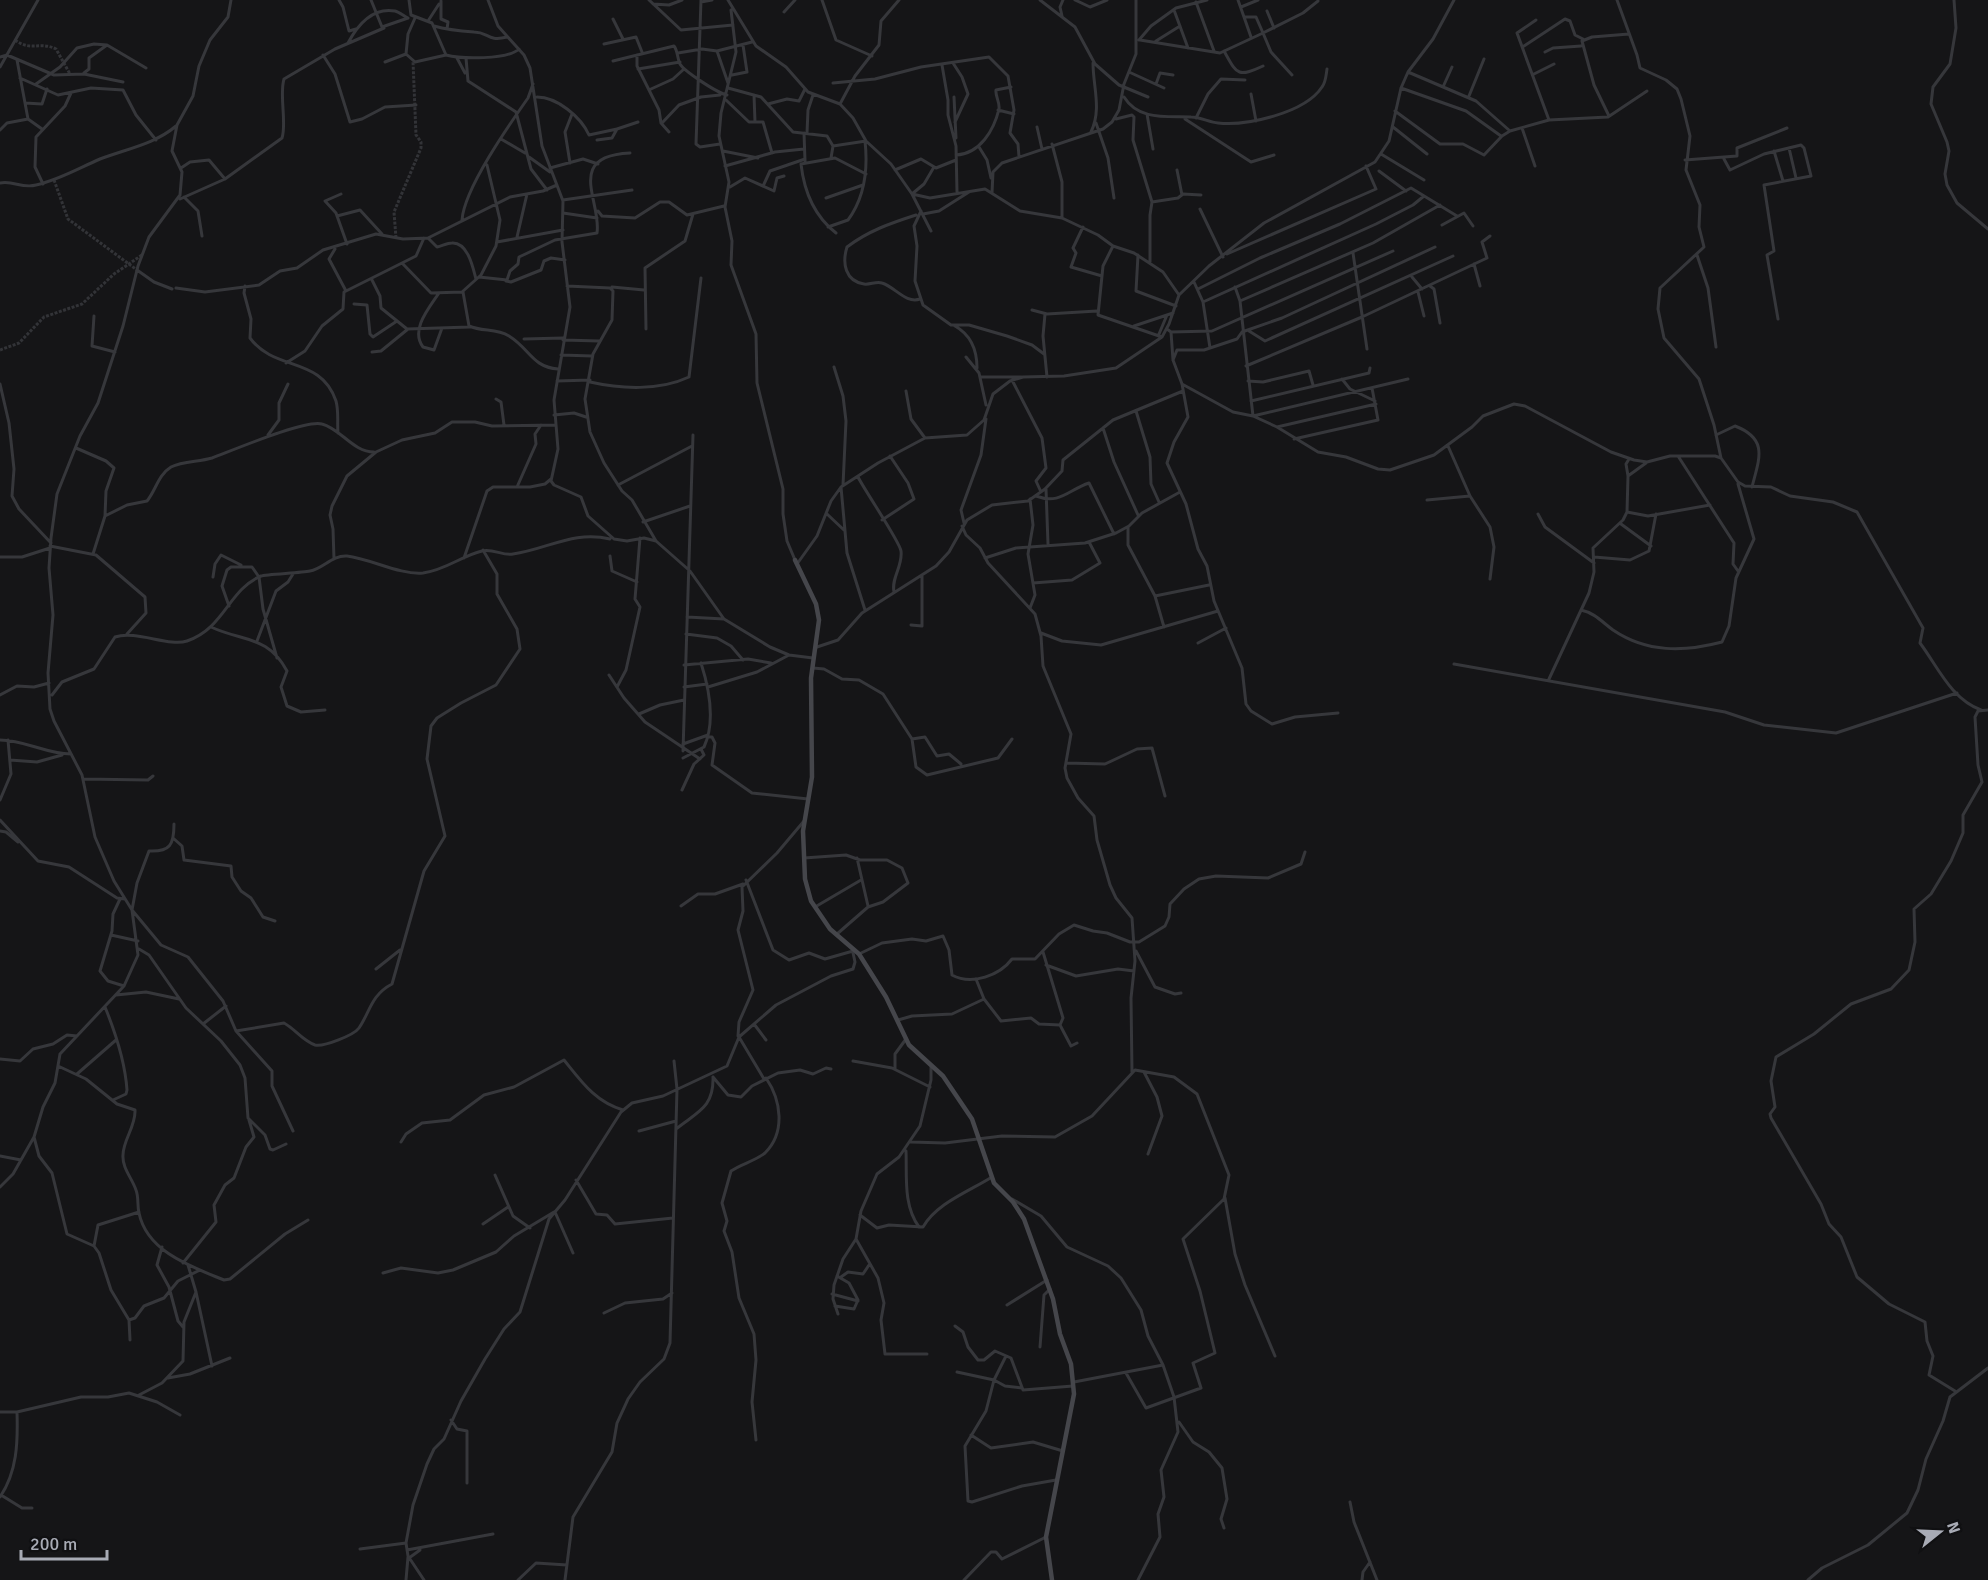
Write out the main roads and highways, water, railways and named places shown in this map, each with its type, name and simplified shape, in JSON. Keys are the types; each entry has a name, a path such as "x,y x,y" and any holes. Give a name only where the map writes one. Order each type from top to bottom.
{"tunnel":[{"path":"15,40 21,44 56,49 70,74"},
{"path":"396,238 394,212 421,148 421,142 416,135 413,61"},
{"path":"54,180 68,219 137,270"},
{"path":"0,350 19,343 44,317 82,304 114,274 142,255"}]}
